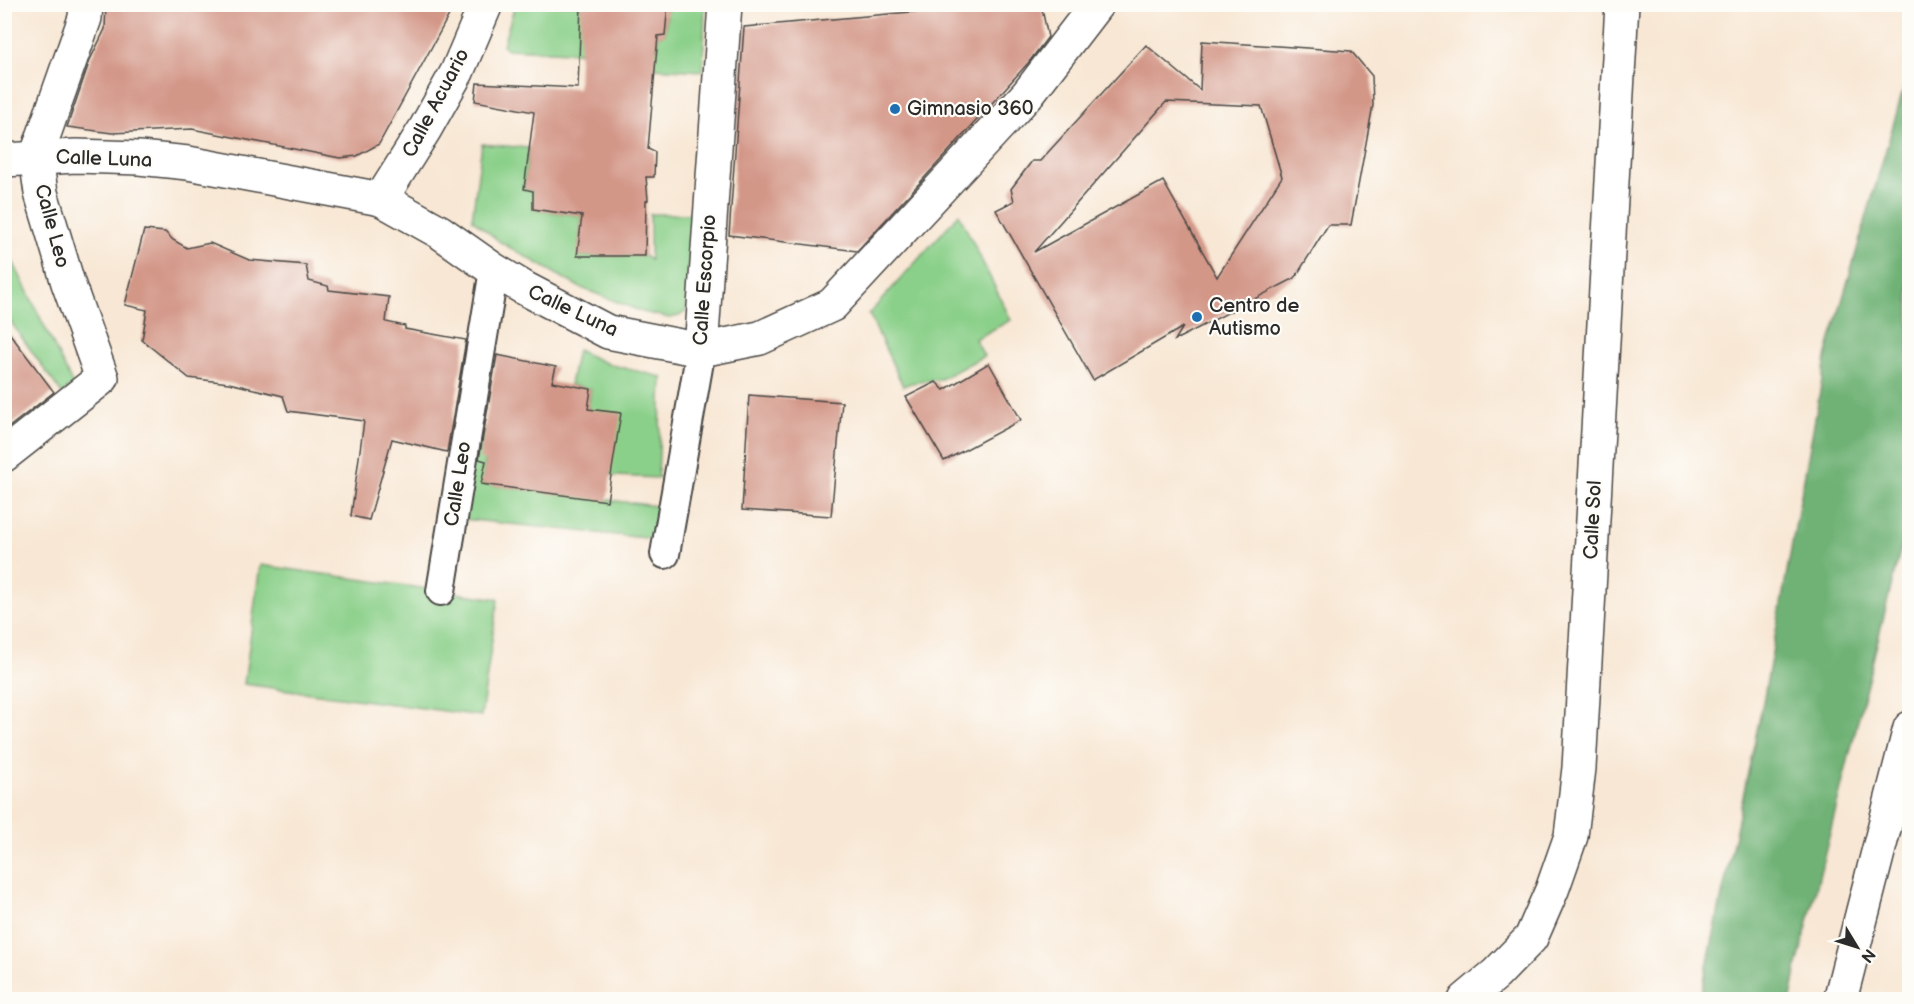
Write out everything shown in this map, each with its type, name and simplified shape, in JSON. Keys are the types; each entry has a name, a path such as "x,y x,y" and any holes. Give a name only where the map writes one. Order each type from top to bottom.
{"main road":[{"name":"Calle Leo","path":"4,454 102,378 68,283 41,193 20,159 85,18 86,4"},
{"name":"Calle Acuario","path":"381,199 425,129 457,72 486,4"},
{"name":"Calle Escorpio","path":"701,350 725,4"},
{"name":"Calle Luna","path":"20,159 139,158 188,163 381,199 440,232 524,288 608,332 701,350 760,338 832,306 1027,94 1097,4"},
{"name":"Calle Sol","path":"1465,999 1496,974 1531,938 1552,890 1571,836 1580,756 1622,4"},
{"path":"1840,999 1910,728"}],"street":[{"name":"Calle Leo","path":"441,591 494,270"},
{"name":"Calle Escorpio","path":"665,554 701,350"}],"green space":[{"path":"515,5 578,5 623,48 658,48 658,36 665,34 668,5 705,5 703,71 636,67 635,55 507,49 503,45"},
{"path":"1909,70 1909,515 1797,966 1791,999 1700,999 1763,702 1827,353"},
{"path":"482,144 529,148 524,189 533,191 534,209 582,216 578,256 645,256 650,260 650,214 693,214 686,311 679,316 669,318 643,312 579,287 500,242 472,219"},
{"path":"959,214 1011,320 975,339 984,356 941,379 903,386 869,314"},
{"path":"4,243 73,385 62,394 5,314"},
{"path":"577,350 608,364 662,377 658,478 615,476 602,473 588,409 591,389 570,385"},
{"path":"477,428 490,428 482,484 656,506 655,539 463,519"},
{"path":"260,565 498,599 481,716 244,684"}],"building":[{"path":"106,4 455,4 379,144 357,156 340,158 192,129 112,133 67,127 90,60 105,29"},
{"path":"581,4 668,4 665,35 658,36 648,149 655,152 654,177 646,177 648,200 646,201 645,256 577,256 582,216 533,209 533,191 524,189 534,112 475,101 477,83 578,88"},
{"path":"1000,4 1041,4 1048,37 1029,62 857,251 729,235 744,27"},
{"path":"1202,41 1351,51 1372,76 1373,105 1351,225 1328,225 1295,278 1175,340 1183,327 1093,380 996,210 1014,201 1011,189 1032,161 1040,161 1146,45 1200,90","holes":["1166,102 1261,106 1282,177 1217,277 1163,181 1034,252"]},
{"path":"144,230 165,232 187,248 210,243 249,260 306,265 309,281 328,286 329,290 389,297 386,322 405,326 405,329 466,340 447,452 392,439 369,520 351,516 364,421 288,411 283,396 229,383 189,378 142,340 147,310 125,305"},
{"path":"4,326 54,392 4,431"},
{"path":"497,355 556,367 552,382 591,389 588,409 621,413 607,501 481,484 486,461 479,459"},
{"path":"989,363 1021,420 944,461 906,397 936,382 944,390"},
{"path":"749,395 842,402 831,516 742,510"}],"place":[{"name":"Gimnasio 360","path":"895,109"},
{"name":"Centro de Autismo","path":"1197,317"}]}
